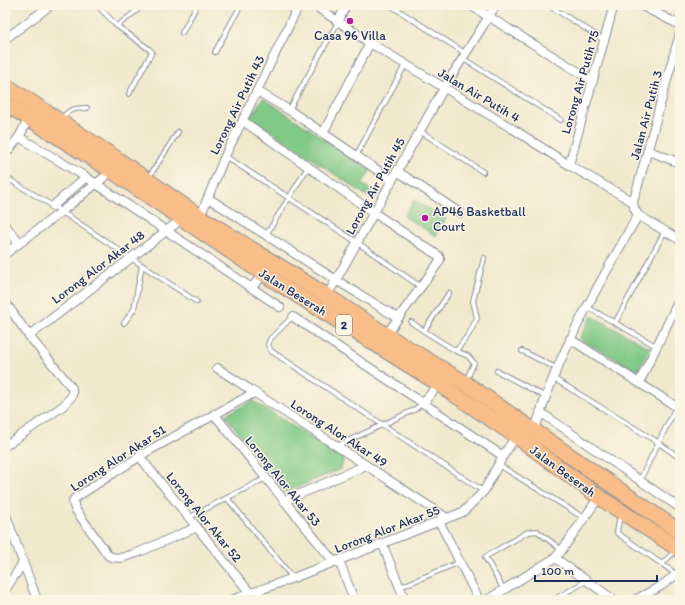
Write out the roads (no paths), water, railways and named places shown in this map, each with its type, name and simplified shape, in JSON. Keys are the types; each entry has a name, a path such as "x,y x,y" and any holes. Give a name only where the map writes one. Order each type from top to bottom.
{"highway":[{"name":"Jalan Beserah","path":"5,85 200,217 327,296 386,335 465,382 680,532"},
{"name":"Jalan Beserah","path":"5,103 112,171 264,274 439,384 516,436 599,497 679,550"}],"street":[{"path":"5,39 51,5"},
{"name":"Lorong Air Putih 43","path":"200,217 225,156 299,5"},
{"name":"Jalan Air Putih 4","path":"314,5 370,44 513,129 569,165 633,202"},
{"path":"338,22 346,5"},
{"path":"470,5 593,81"},
{"name":"Lorong Air Putih 45","path":"327,296 358,243 419,131 496,5"},
{"name":"Lorong Air Putih 75","path":"569,165 614,5"},
{"path":"640,5 680,25"},
{"name":"Jalan Air Putih 3","path":"633,202 649,151 680,35"},
{"path":"323,133 370,44"},
{"path":"257,91 289,110 392,180"},
{"path":"5,155 19,137 29,118"},
{"path":"242,121 374,213 439,256 439,262 386,335"},
{"path":"19,137 86,177 280,307"},
{"path":"649,151 680,163"},
{"path":"5,254 112,171"},
{"path":"397,171 460,213"},
{"path":"53,206 86,177"},
{"path":"208,198 398,318"},
{"path":"633,202 634,208 638,215 680,240"},
{"path":"535,430 540,412 554,378 556,368 586,307 638,215"},
{"name":"Lorong Alor Akar 48","path":"29,336 182,218"},
{"path":"5,225 18,243"},
{"path":"251,288 264,274"},
{"path":"639,383 680,298"},
{"path":"5,302 29,336 72,388 72,396 63,406 5,446"},
{"path":"293,316 503,456"},
{"path":"570,339 678,408"},
{"name":"Lorong Alor Akar 49","path":"217,368 366,465 443,520"},
{"path":"423,403 439,384"},
{"name":"Lorong Alor Akar 51","path":"197,527 137,553 121,558 111,557 75,509 73,501 75,498 139,456 254,393"},
{"path":"540,412 680,508"},
{"name":"Lorong Alor Akar 53","path":"214,414 284,501 337,561"},
{"name":"Lorong Alor Akar 55","path":"232,600 463,512 484,491 498,464 516,436"},
{"name":"Lorong Alor Akar 52","path":"139,456 251,594"},
{"path":"284,501 366,465"},
{"path":"488,600 555,558 599,497"},
{"path":"5,516 37,600"},
{"path":"443,520 460,562 479,600"},
{"path":"382,543 405,600"},
{"path":"555,558 614,600"},
{"path":"337,561 354,600"},
{"path":"5,590 23,563"},
{"path":"640,599 679,574"}],"lane":[{"path":"97,5 117,26 150,48 152,52 129,94"},
{"path":"117,26 144,5"},
{"path":"182,33 197,5"},
{"path":"215,52 241,5"},
{"path":"390,5 561,120"},
{"path":"548,5 604,40"},
{"path":"289,110 338,22"},
{"path":"356,156 405,65"},
{"path":"60,122 66,113 74,109 87,108"},
{"path":"419,131 482,172"},
{"path":"147,180 178,132"},
{"path":"225,156 358,243 421,287"},
{"path":"266,235 308,167"},
{"path":"5,177 53,206 197,302"},
{"path":"615,323 665,231"},
{"path":"456,351 469,334 477,318 473,301 484,258"},
{"path":"124,323 134,309 142,265"},
{"path":"424,331 449,292"},
{"path":"586,307 656,346"},
{"path":"293,316 270,338 268,345 271,351 484,491"},
{"path":"411,322 456,351 468,356 474,363 465,382"},
{"path":"522,351 556,368"},
{"path":"497,371 546,397"},
{"path":"554,378 680,458"},
{"path":"337,446 414,410 423,403"},
{"path":"640,480 678,408"},
{"path":"498,464 584,518"},
{"path":"190,517 266,478"},
{"path":"227,498 293,578"},
{"path":"621,512 617,533 679,574"},
{"path":"504,590 485,557 528,532 533,531 537,531 562,550"},
{"path":"662,564 679,550"},
{"path":"400,587 460,562"},
{"path":"553,600 587,580"}],"place":[{"name":"Casa 96 Villa","path":"350,21"},
{"name":"AP46 Basketball Court","path":"425,218"}]}
